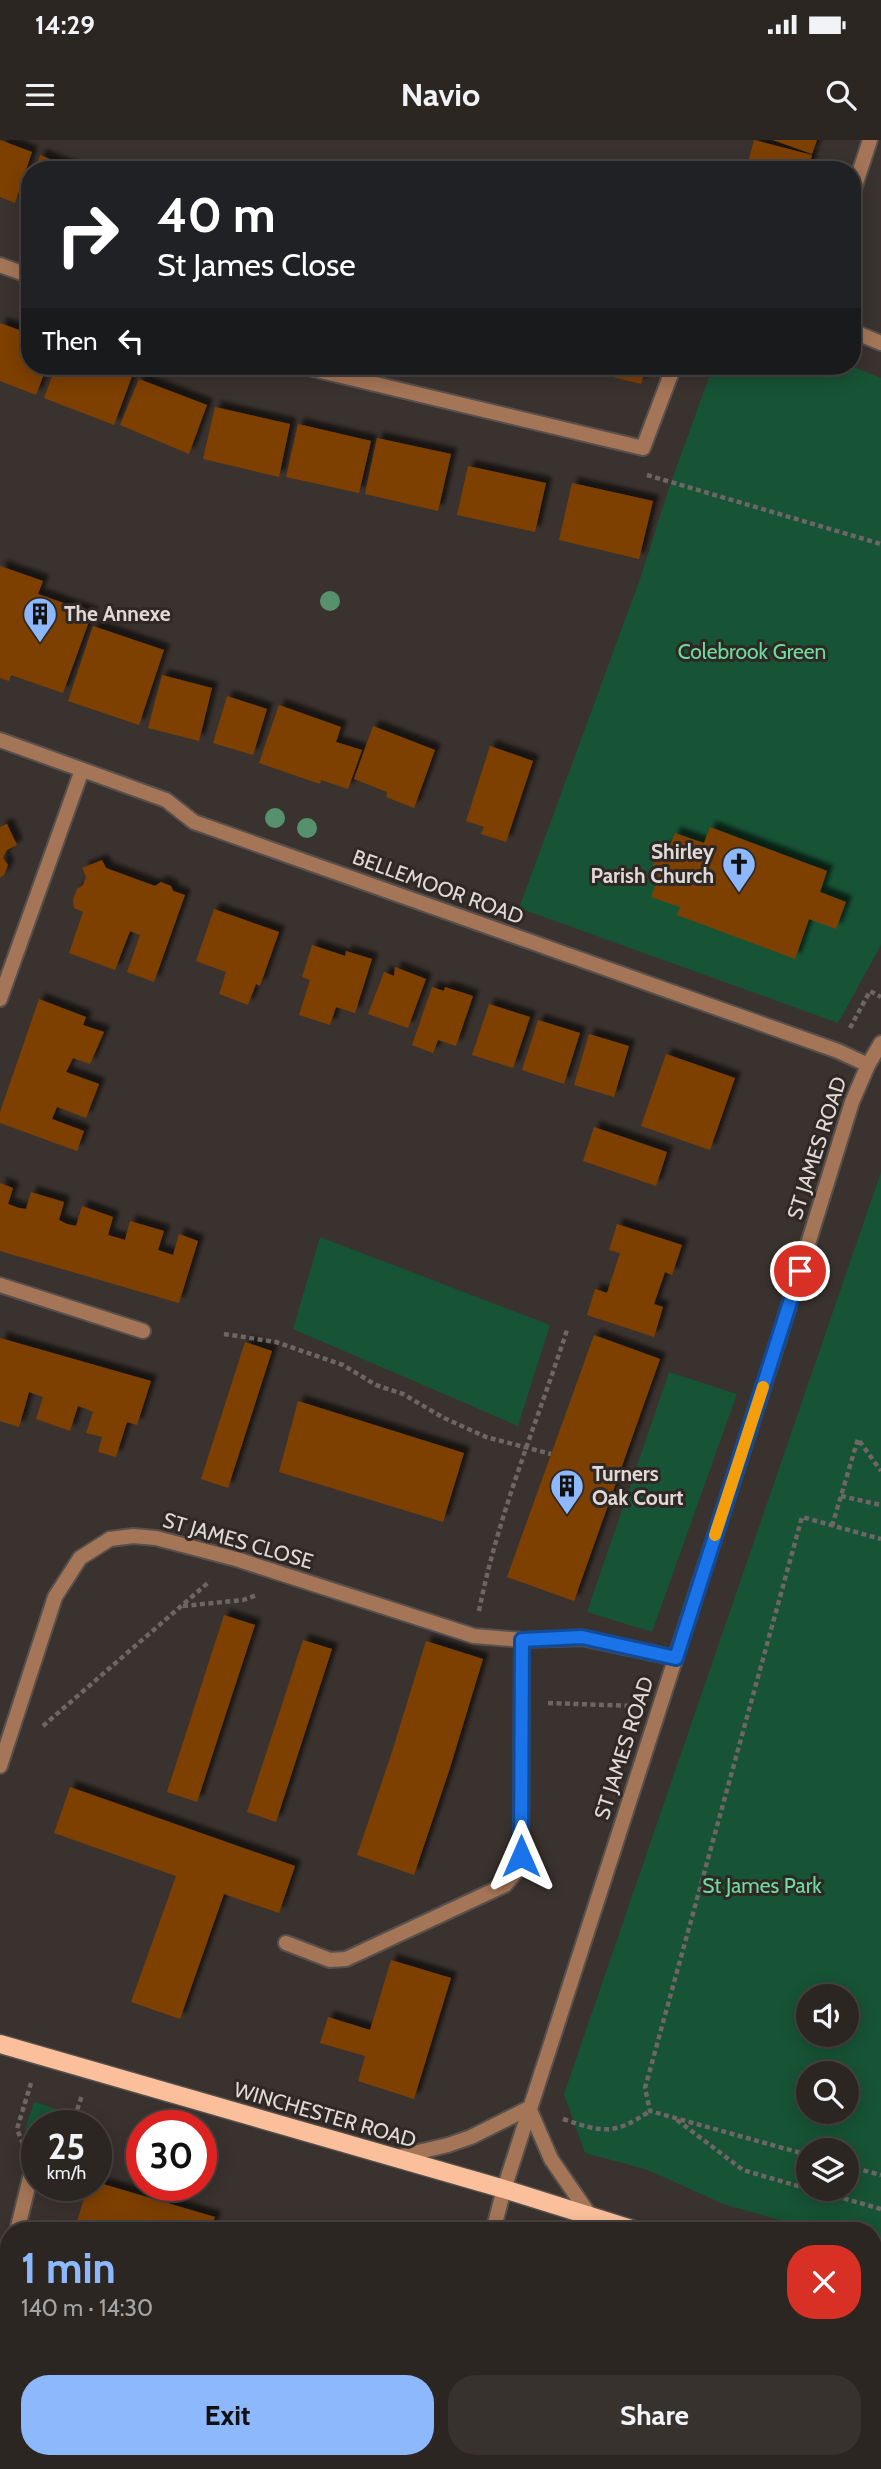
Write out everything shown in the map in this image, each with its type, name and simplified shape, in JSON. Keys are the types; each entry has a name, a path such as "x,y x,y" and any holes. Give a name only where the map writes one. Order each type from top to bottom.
{"main road":[{"name":"WINCHESTER ROAD","path":"0,2044 504,2189 608,2222"}],"street":[{"path":"861,168 870,140"},
{"path":"0,265 21,273"},
{"path":"861,335 881,343"},
{"path":"338,375 643,448 671,375"},
{"name":"BELLEMOOR ROAD","path":"0,740 166,800 194,822 838,1051 868,1065"},
{"path":"0,999 82,770"},
{"name":"ST JAMES ROAD","path":"496,2222 529,2108 676,1658 852,1102 881,1042"},
{"path":"0,1285 143,1331"},
{"name":"ST JAMES CLOSE","path":"0,1766 55,1597 80,1558 110,1539 133,1536 156,1538 236,1559 474,1636 522,1640 582,1637 676,1658"},
{"path":"286,1943 330,1959 346,1959 505,1885 516,1872 521,1856 522,1640"},
{"path":"393,2158 471,2137 529,2108 551,2159 591,2217"},
{"path":"19,2222 24,2201"}],"path":[{"path":"643,448 647,475 881,544"},
{"path":"838,1051 870,991 881,997"},
{"path":"474,1636 484,1584 567,1330"},
{"path":"225,1334 276,1342 343,1365 376,1385 403,1394 486,1437 551,1454"},
{"path":"832,1526 858,1439 881,1471"},
{"path":"841,1496 881,1505"},
{"path":"650,2111 645,2088 802,1517 881,1539"},
{"path":"6,1746 22,1744 236,1559"},
{"path":"180,1606 243,1600 301,1580"},
{"path":"522,1704 611,1704 659,1709"},
{"path":"22,2110 39,2057"},
{"path":"581,2125 601,2130 618,2130 650,2111 796,2152"},
{"path":"21,2113 16,2129 21,2140"},
{"path":"674,2118 743,2170 796,2185"},
{"path":"859,2169 881,2175"},
{"path":"855,2201 881,2208"}],"green space":[{"name":"Colebrook Green","path":"861,370 881,378 881,945 838,1023 519,908 640,579 710,375 861,375"},
{"name":"St James Park","path":"881,1172 881,2222 786,2222 723,2204 648,2170 585,2153 564,2094"},
{"path":"320,1237 550,1325 518,1426 293,1329"},
{"path":"669,1372 737,1394 652,1632 587,1612"},
{"path":"34,2102 60,2110 31,2110"}],"building":[{"path":"0,140 32,152 29,161 21,161 21,185 15,203 0,197"},
{"path":"754,140 812,155 810,161 748,161"},
{"path":"773,140 817,140 812,154"},
{"path":"40,155 55,161 38,161"},
{"path":"0,323 21,331 21,375 44,375 36,395 0,381"},
{"path":"53,375 133,375 114,425 44,398"},
{"path":"604,375 644,375 641,384"},
{"path":"139,379 207,405 189,454 120,425"},
{"path":"215,407 290,424 279,477 203,459"},
{"path":"298,424 371,441 359,493 286,477"},
{"path":"377,438 451,454 438,511 365,494"},
{"path":"468,466 546,483 535,532 457,515"},
{"path":"572,483 653,501 639,559 559,540"},
{"name":"The Annexe","path":"0,566 43,581 38,594 92,613 63,693 11,675 9,681 0,678"},
{"path":"93,626 164,650 139,725 68,701"},
{"path":"162,675 212,688 199,741 148,728"},
{"path":"227,696 267,709 253,755 213,743"},
{"path":"279,705 341,727 336,742 362,750 348,789 321,780 320,784 259,763"},
{"path":"373,726 435,750 414,808 386,797 387,792 354,779"},
{"path":"490,746 533,761 506,842 481,834 484,827 466,821"},
{"path":"7,824 17,845 7,850 3,858 8,865 0,878 0,827"},
{"name":"Shirley Parish Church","path":"710,827 827,871 820,892 846,902 836,929 809,919 795,959 677,915 680,907 651,897 659,876 653,866 659,851 670,845 675,833 704,843"},
{"path":"102,860 106,868 155,886 161,882 171,886 173,891 185,895 154,982 127,972 140,935 130,931 115,970 69,953 83,912 74,908 73,900 86,877 82,868"},
{"path":"214,909 279,932 260,986 256,984 248,1005 219,994 226,972 196,961"},
{"path":"312,945 345,956 346,951 372,959 355,1013 336,1007 330,1025 299,1015 310,980 302,977"},
{"path":"395,967 426,979 408,1028 368,1014 384,972 394,976"},
{"path":"432,987 444,991 445,987 473,996 456,1046 438,1040 433,1053 412,1045"},
{"path":"39,999 86,1017 83,1025 104,1032 90,1064 73,1058 66,1072 99,1084 86,1118 57,1107 52,1119 84,1131 77,1151 0,1123 0,1112"},
{"path":"489,1004 530,1017 513,1068 472,1055"},
{"path":"538,1020 580,1033 564,1084 522,1070"},
{"path":"589,1034 629,1046 614,1097 574,1085"},
{"path":"666,1054 735,1078 710,1150 641,1126"},
{"path":"594,1127 667,1152 656,1186 583,1161"},
{"path":"0,1183 13,1188 8,1204 19,1208 26,1209 31,1192 64,1202 59,1220 67,1224 76,1226 82,1206 113,1217 108,1235 125,1240 130,1221 164,1231 158,1250 173,1255 179,1234 198,1241 179,1303 0,1251"},
{"path":"617,1224 682,1245 672,1275 665,1272 654,1304 663,1307 654,1337 587,1315 595,1289 607,1293 620,1253 609,1250"},
{"name":"Turners Oak Court","path":"594,1335 660,1359 574,1601 507,1577"},
{"path":"0,1338 151,1381 137,1425 127,1422 116,1457 98,1452 102,1437 86,1433 93,1412 78,1406 70,1431 36,1419 43,1397 29,1392 19,1427 0,1421"},
{"path":"245,1342 272,1351 228,1488 201,1479"},
{"path":"298,1401 464,1453 443,1522 279,1472"},
{"path":"224,1615 255,1625 197,1802 167,1792"},
{"path":"303,1640 332,1649 276,1822 247,1812"},
{"path":"426,1641 483,1659 414,1875 357,1855"},
{"path":"70,1787 295,1866 279,1913 224,1894 180,2019 131,2002 176,1876 54,1833"},
{"path":"391,1960 451,1978 414,2099 358,2081 365,2056 320,2043 328,2017 370,2030"},
{"path":"112,2187 126,2191 126,2201 161,2201 215,2217 213,2222 77,2222 83,2201 112,2201"}],"slow traffic":[{"path":"715,1535 763,1387"}],"place":[{"name":"The Annexe","path":"40,644"},
{"name":"Shirley Parish Church","path":"739,894"},
{"name":"Turners Oak Court","path":"567,1516"}],"route":[{"path":"521,1856 522,1640 582,1637 676,1658 800,1271"}]}
